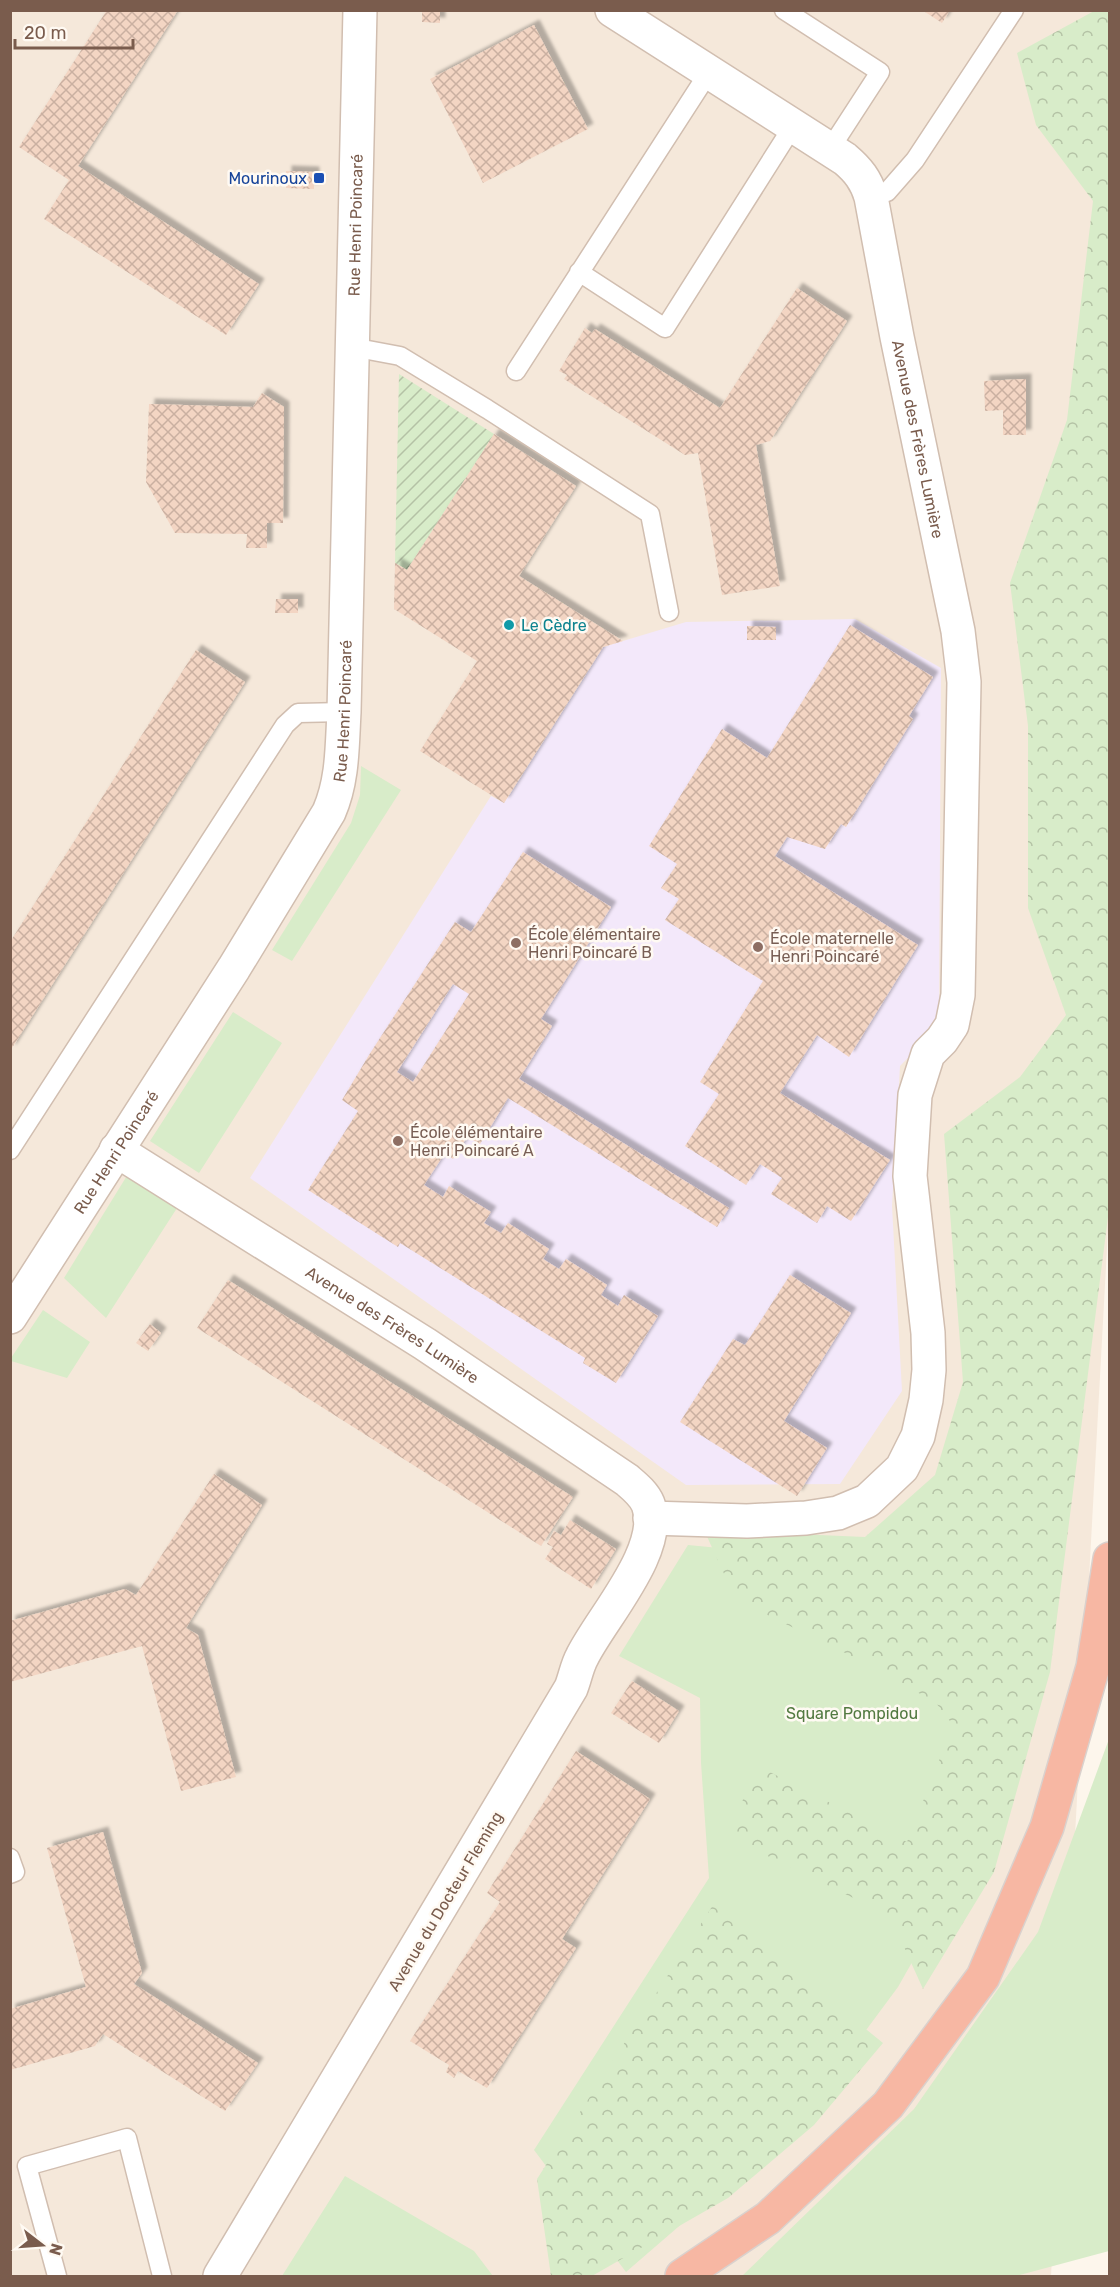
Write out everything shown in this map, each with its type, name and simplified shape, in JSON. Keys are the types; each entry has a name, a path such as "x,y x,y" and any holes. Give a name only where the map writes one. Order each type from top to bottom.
{"highway":[{"path":"682,2277 768,2218 888,2105 983,1977 1047,1827 1093,1667 1110,1559"}],"street":[{"name":"Rue Henri Poincaré","path":"10,1317 234,968 329,812 336,796 340,778 344,712 360,10"},
{"name":"Avenue des Frères Lumière","path":"116,1150 425,1344 627,1479 639,1490 648,1504 650,1518 747,1521 806,1518 838,1513 867,1501 902,1468 918,1436 926,1400 929,1370 928,1333 910,1176 914,1106 915,1095 928,1054 942,1040 952,1025 958,995 964,682 958,631 897,337 871,197 858,170 830,149 612,10"},
{"name":"Avenue du Docteur Fleming","path":"220,2277 572,1688 581,1658 642,1559 650,1537 650,1518"}],"lane":[{"path":"784,10 880,72 830,149"},
{"path":"871,197 887,192 915,160 1014,10"},
{"path":"516,371 709,72"},
{"path":"579,272 665,328 794,126"},
{"path":"352,348 400,356 650,514 669,612"},
{"path":"10,1150 285,725 298,713 344,712"},
{"path":"10,1858 15,1872 10,1874"},
{"path":"57,2277 27,2166 127,2138 162,2277"}],"shaded area":[{"path":"11,11 1109,11 1110,1193 1051,2276 11,2276"},
{"path":"855,619 941,668 939,1026 900,1066 892,1206 902,1391 840,1484 686,1485 250,1178 491,796 504,803 603,647 686,622"}],"green space":[{"path":"1094,11 1110,12 1109,1209 1050,1672 994,1872 923,1989 890,1916 731,1838 754,1764 907,1842 953,1725 936,1703 872,1666 736,1600 704,1530 865,1537 935,1475 963,1382 944,1134 1020,1077 1066,1015 1028,908 1028,726 1010,583 1067,420 1093,201 1036,125 1017,53"},
{"path":"399,374 494,434 407,570 395,563"},
{"path":"361,766 401,790 292,961 272,950 351,823 360,795"},
{"path":"233,1012 282,1043 199,1173 150,1141"},
{"path":"128,1174 179,1205 106,1318 64,1278"},
{"path":"43,1310 90,1342 67,1378 11,1361"},
{"name":"Square Pompidou","path":"1061,1513 958,1881 898,1987 795,2126 626,2272 534,2150 709,1878 701,1763 700,1698 619,1656 688,1545 867,1562"},
{"path":"1109,1739 1109,2251 1016,2276 742,2276 914,2109 1038,1932"},
{"path":"713,1905 883,2043 814,2125 728,2198 592,2276 551,2276 537,2179"},
{"path":"345,2176 474,2251 493,2276 282,2276"}],"building":[{"path":"107,10 178,10 78,166 259,284 226,335 44,219 69,180 19,147"},
{"path":"422,10 440,10 440,23 422,22"},
{"path":"922,10 950,10 942,23"},
{"path":"534,25 588,129 483,183 430,79"},
{"path":"286,171 314,172 314,189 286,188"},
{"path":"797,288 847,321 770,441 756,445 780,586 722,595 698,453 685,455 564,379 567,375 559,371 585,328 592,333 595,329 720,408"},
{"path":"1026,379 1026,435 1003,435 1003,410 985,411 984,381"},
{"path":"262,393 284,407 283,523 267,523 267,548 246,548 247,534 175,533 146,482 149,404 253,407"},
{"name":"Le Cèdre","path":"494,434 576,486 519,576 623,641 603,647 504,803 420,751 477,661 394,609 395,563 407,570"},
{"path":"276,599 298,599 298,613 275,613"},
{"path":"850,625 933,677 909,716 913,719 846,827 841,824 825,849 787,837 775,856 918,945 849,1057 817,1035 780,1093 890,1160 851,1221 827,1206 817,1223 771,1194 782,1178 760,1164 746,1185 685,1146 719,1094 700,1082 763,981 665,920 679,899 661,888 677,864 649,846 722,729 767,758"},
{"path":"747,626 776,627 776,640 747,640"},
{"path":"196,650 245,682 10,1051 10,942"},
{"path":"523,852 611,907 541,1019 552,1026 519,1079 729,1208 717,1227 508,1098 480,1144 467,1137 453,1159 445,1153 424,1185 443,1197 449,1186 491,1212 484,1223 501,1233 508,1223 549,1249 543,1259 559,1269 566,1259 607,1285 601,1295 618,1306 624,1295 658,1316 616,1383 583,1363 585,1358 400,1243 398,1247 308,1190 358,1111 342,1100 369,1055 455,922 471,932","holes":["453,984 469,994 413,1082 397,1072"]},
{"path":"790,1275 851,1313 784,1421 827,1448 797,1496 680,1422 733,1339 745,1345"},
{"path":"228,1280 573,1497 541,1546 197,1328"},
{"path":"150,1324 161,1333 148,1351 136,1343"},
{"path":"214,1474 262,1505 186,1628 198,1635 236,1777 181,1791 142,1646 10,1682 10,1621 125,1589 136,1595"},
{"path":"570,1520 616,1549 591,1589 545,1559 553,1547 547,1544 554,1531 561,1535"},
{"path":"632,1681 679,1711 659,1743 611,1713"},
{"path":"576,1751 650,1799 562,1939 576,1948 487,2088 458,2071 454,2078 446,2072 449,2065 410,2041 500,1902 487,1893"},
{"path":"103,1832 142,1973 134,1984 258,2063 225,2111 103,2034 95,2046 10,2070 10,2009 86,1987 47,1848"}],"place":[{"name":"Mourinoux","path":"319,178"},
{"name":"Le Cèdre","path":"509,625"},
{"name":"École élémentaire Henri Poincaré B","path":"516,943"},
{"name":"École maternelle Henri Poincaré","path":"758,947"},
{"name":"École élémentaire Henri Poincaré A","path":"398,1141"}]}
